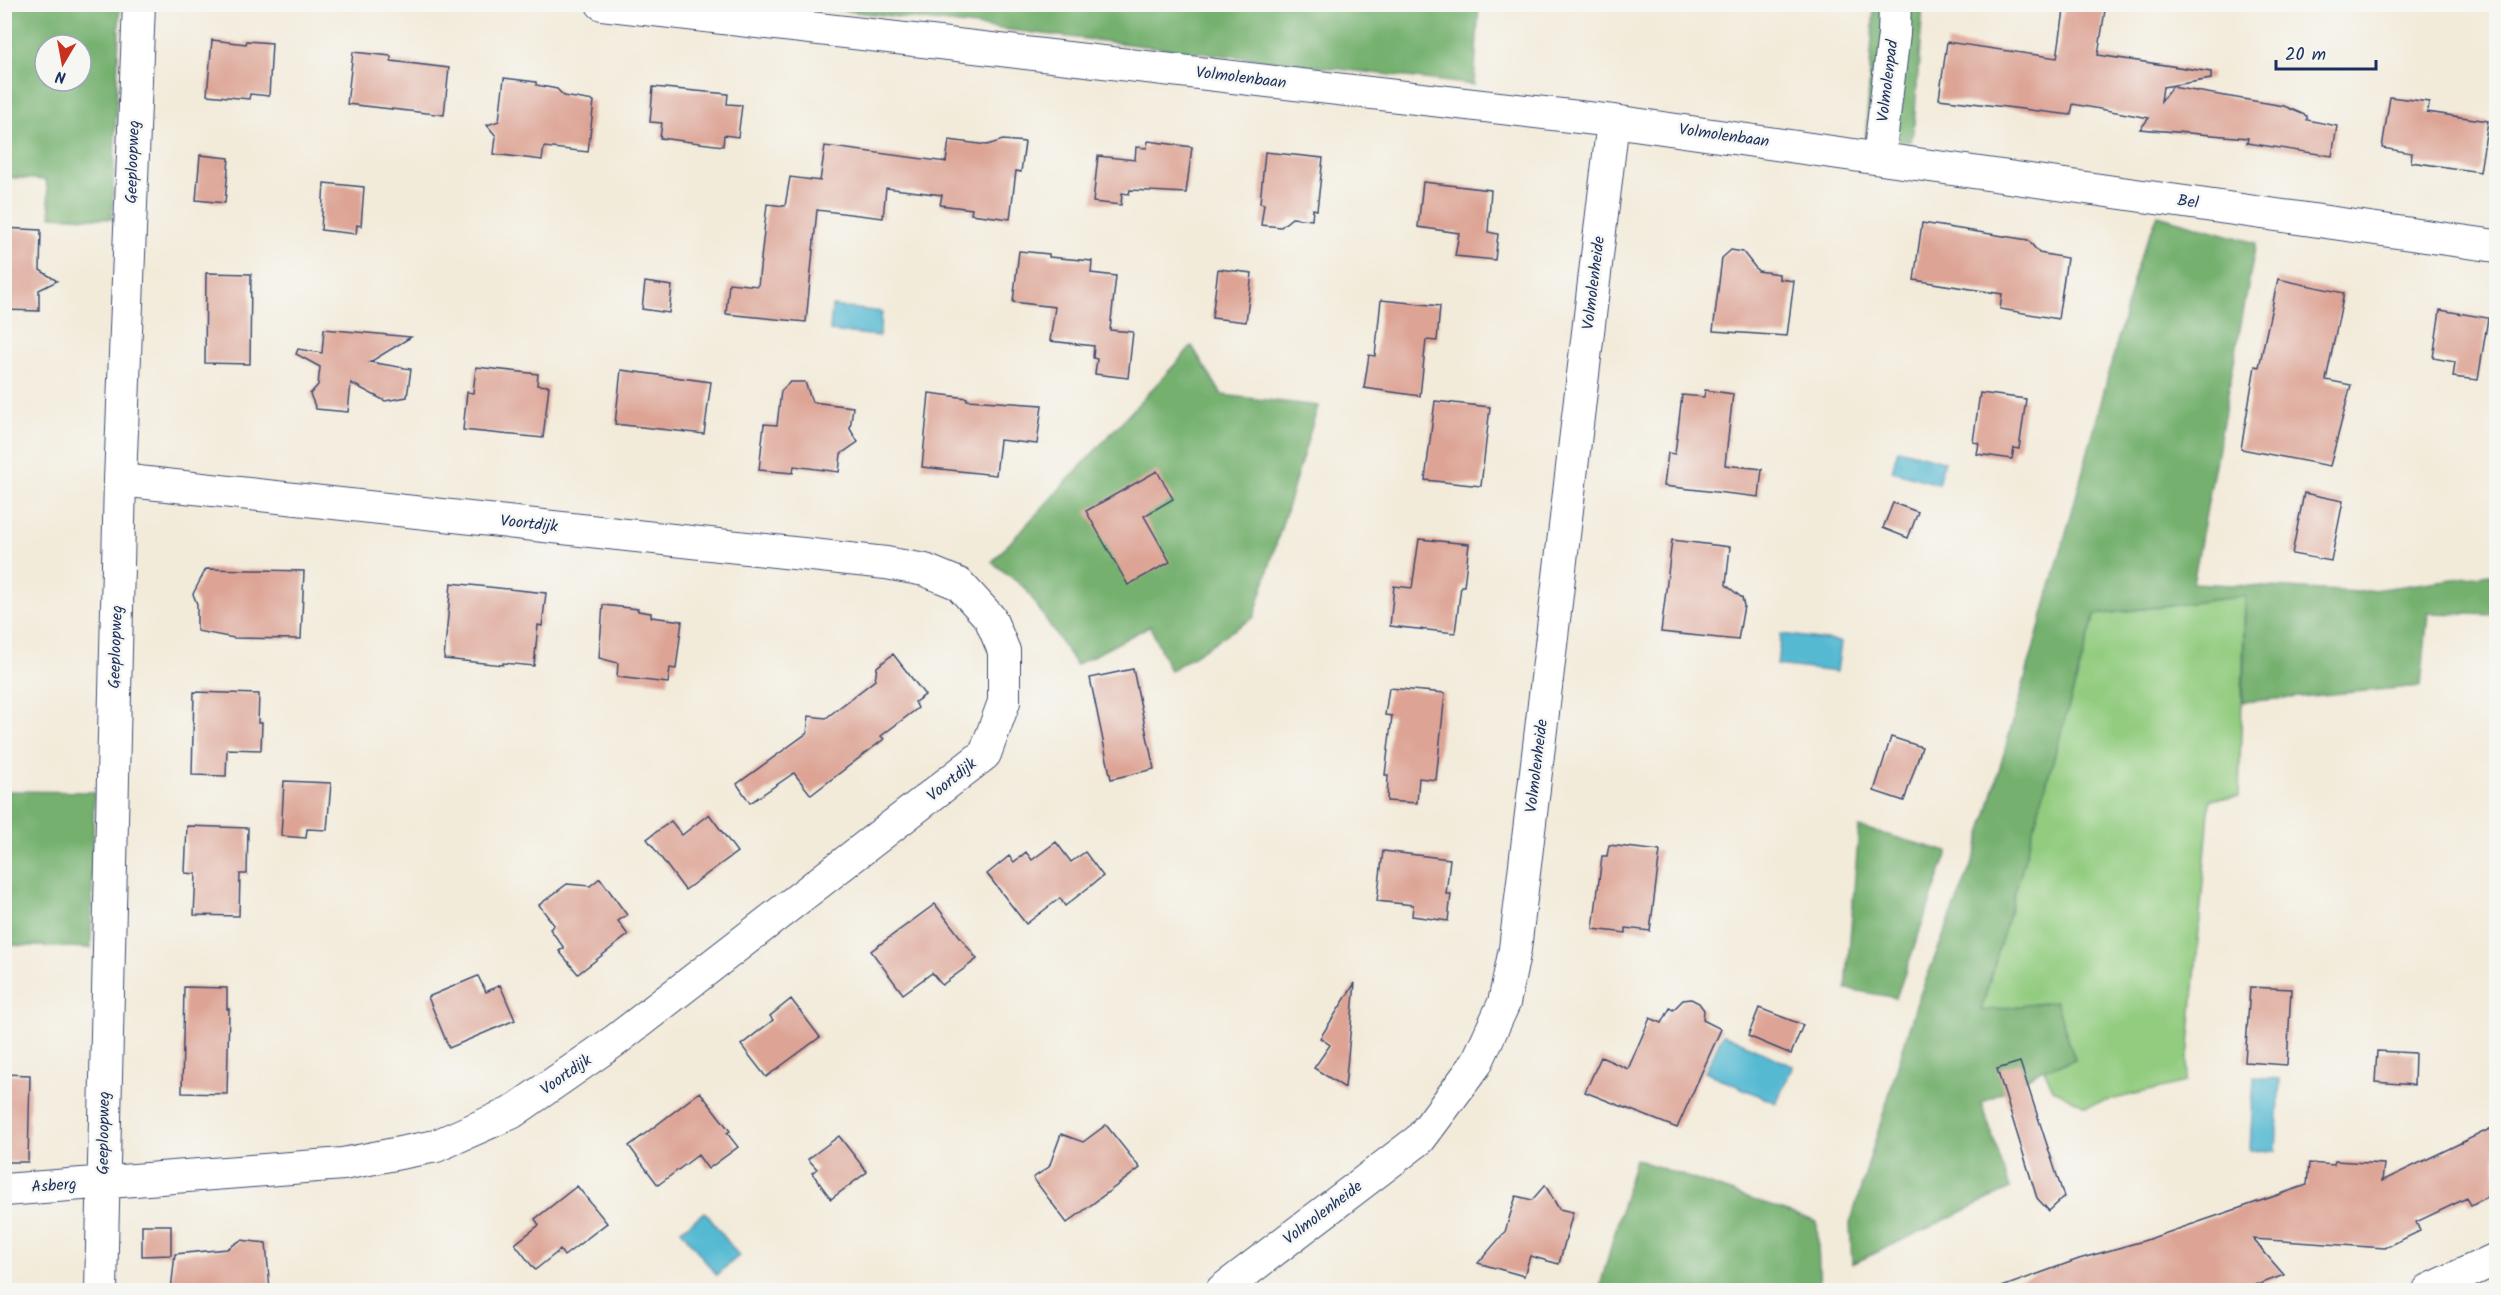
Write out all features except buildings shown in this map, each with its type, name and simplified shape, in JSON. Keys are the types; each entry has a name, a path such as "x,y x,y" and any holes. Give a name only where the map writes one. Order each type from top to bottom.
{"street":[{"name":"Geeploopweg","path":"100,1290 120,480 139,4"},
{"name":"Volmolenbaan","path":"602,4 1613,121 1879,158"},
{"name":"Volmolenpad","path":"1879,158 1894,34 1895,4"},
{"name":"Volmolenheide","path":"1222,1290 1420,1139 1476,1064 1504,1003 1517,938 1613,121"},
{"name":"Bel","path":"1879,158 2496,246"},
{"name":"Voortdijk","path":"104,1182 343,1164 436,1146 511,1113 616,1040 985,754 1004,702 1004,651 990,618 959,584 925,570 886,562 120,480"},
{"name":"Asberg","path":"4,1190 104,1182"},
{"path":"2429,1290 2496,1259"}],"green space":[{"path":"4,5 120,5 112,219 51,216 46,180 5,177"},
{"path":"798,5 1479,5 1474,85"},
{"path":"1874,5 1923,5 1911,142 1866,135"},
{"path":"2158,215 2256,243 2193,583 2359,592 2496,573 2496,615 2428,613 2421,686 2243,702 2245,596 2095,615 1981,1011 2056,1001 2075,1060 2044,1069 1982,1103 2010,1189 1852,1264 1850,1224 1917,1002 1975,856 2073,508 2139,259"},
{"path":"1192,346 1222,395 1318,406 1254,617 1170,671 1150,626 1076,665 1026,589 992,562"},
{"path":"2245,596 2239,797 2210,799 2186,1082 2085,1106 2053,1089 2044,1069 2075,1060 1980,1011 2095,615"},
{"path":"5,791 94,792 91,948 5,945"},
{"path":"1859,827 1948,852 1896,998 1846,989"},
{"path":"1635,1159 1817,1222 1820,1290 1599,1290"}],"water":[{"path":"832,306 882,312 879,336 830,331"},
{"path":"1898,449 1944,461 1938,484 1892,471"},
{"path":"1781,634 1841,642 1837,672 1777,665"},
{"path":"1723,1034 1793,1066 1776,1103 1705,1072"},
{"path":"2254,1077 2280,1079 2276,1151 2250,1150"},
{"path":"705,1212 739,1256 716,1275 681,1230"}]}
